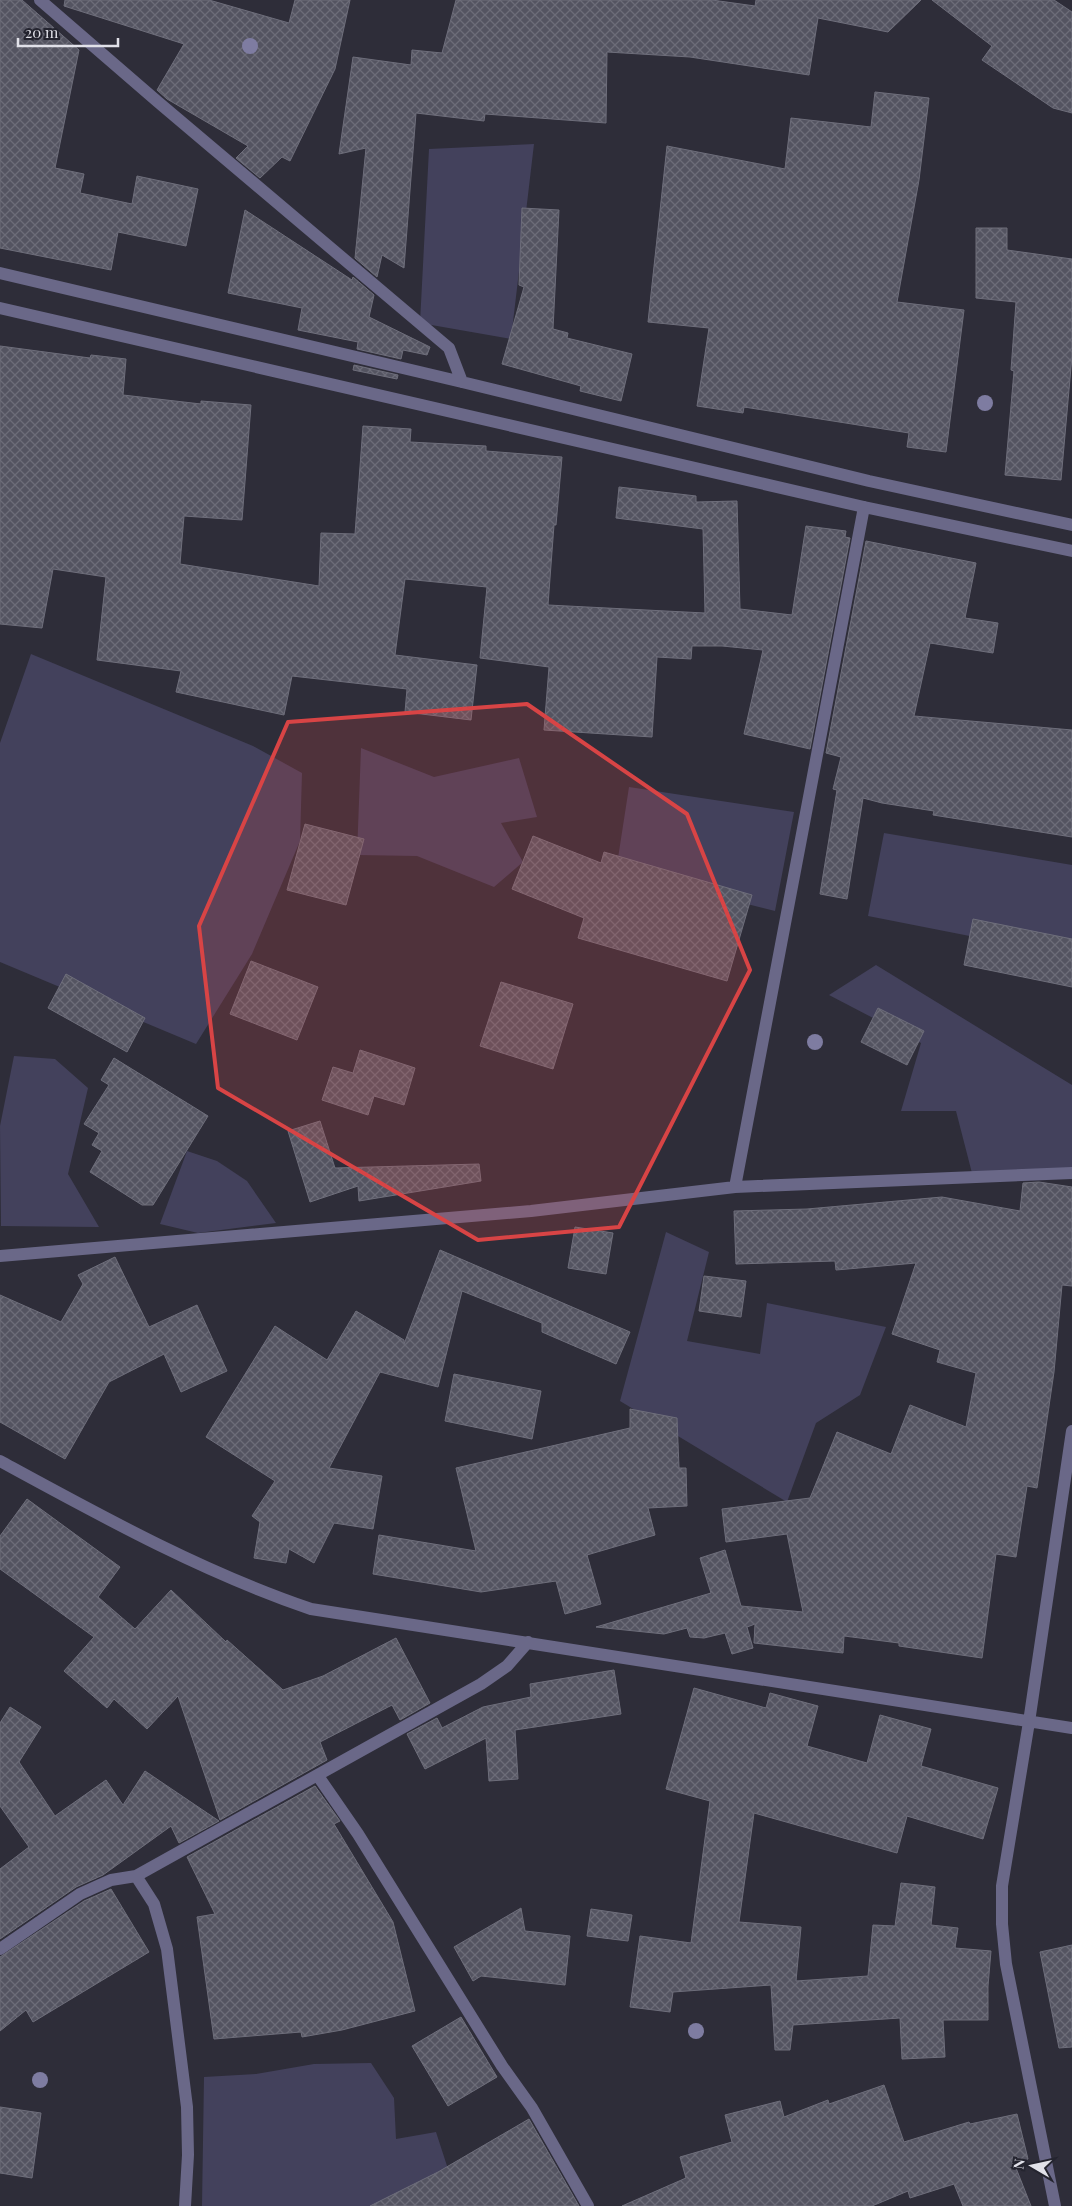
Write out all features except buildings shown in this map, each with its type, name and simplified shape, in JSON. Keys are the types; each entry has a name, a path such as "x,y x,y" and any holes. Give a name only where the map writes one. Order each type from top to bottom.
{"street":[{"path":"40,0 449,348 462,382"},
{"path":"0,273 462,382 869,481 1072,525"},
{"path":"0,308 864,507 1072,551"},
{"path":"735,1187 864,507"},
{"path":"0,1256 531,1211 735,1187 1072,1173"},
{"path":"1055,2206 1006,1964 1002,1924 1002,1886 1072,1431"},
{"path":"0,1462 116,1524 226,1576 277,1598 320,1611 1072,1728"},
{"path":"0,1949 80,1894 111,1880 136,1876 481,1684 507,1666 528,1642"},
{"path":"318,1776 358,1834 502,2066 532,2108 588,2206"},
{"path":"136,1876 154,1904 167,1948 187,2107 188,2155 185,2206"}],"highlighted area":[{"path":"527,704 687,814 750,970 619,1227 478,1240 218,1088 199,926 288,722"}],"shaded area":[{"path":"534,144 511,339 420,323 429,149"},
{"path":"31,654 253,746 302,773 300,841 252,954 196,1044 0,962 0,743"},
{"path":"361,748 434,777 519,758 537,817 501,823 523,862 494,887 417,856 357,855"},
{"path":"629,787 794,812 775,911 616,871"},
{"path":"884,833 1072,865 1072,956 868,916"},
{"path":"876,965 1072,1085 1072,1173 973,1177 956,1111 901,1111 921,1043 829,995"},
{"path":"14,1056 55,1059 88,1088 68,1174 99,1227 1,1226 0,1126"},
{"path":"187,1151 217,1161 247,1181 276,1223 198,1233 160,1224"},
{"path":"666,1232 709,1252 687,1341 760,1354 767,1303 886,1327 860,1395 816,1423 787,1502 620,1401"},
{"path":"371,2063 394,2098 396,2139 436,2132 448,2169 391,2206 202,2206 204,2077 256,2074 314,2064"}]}
